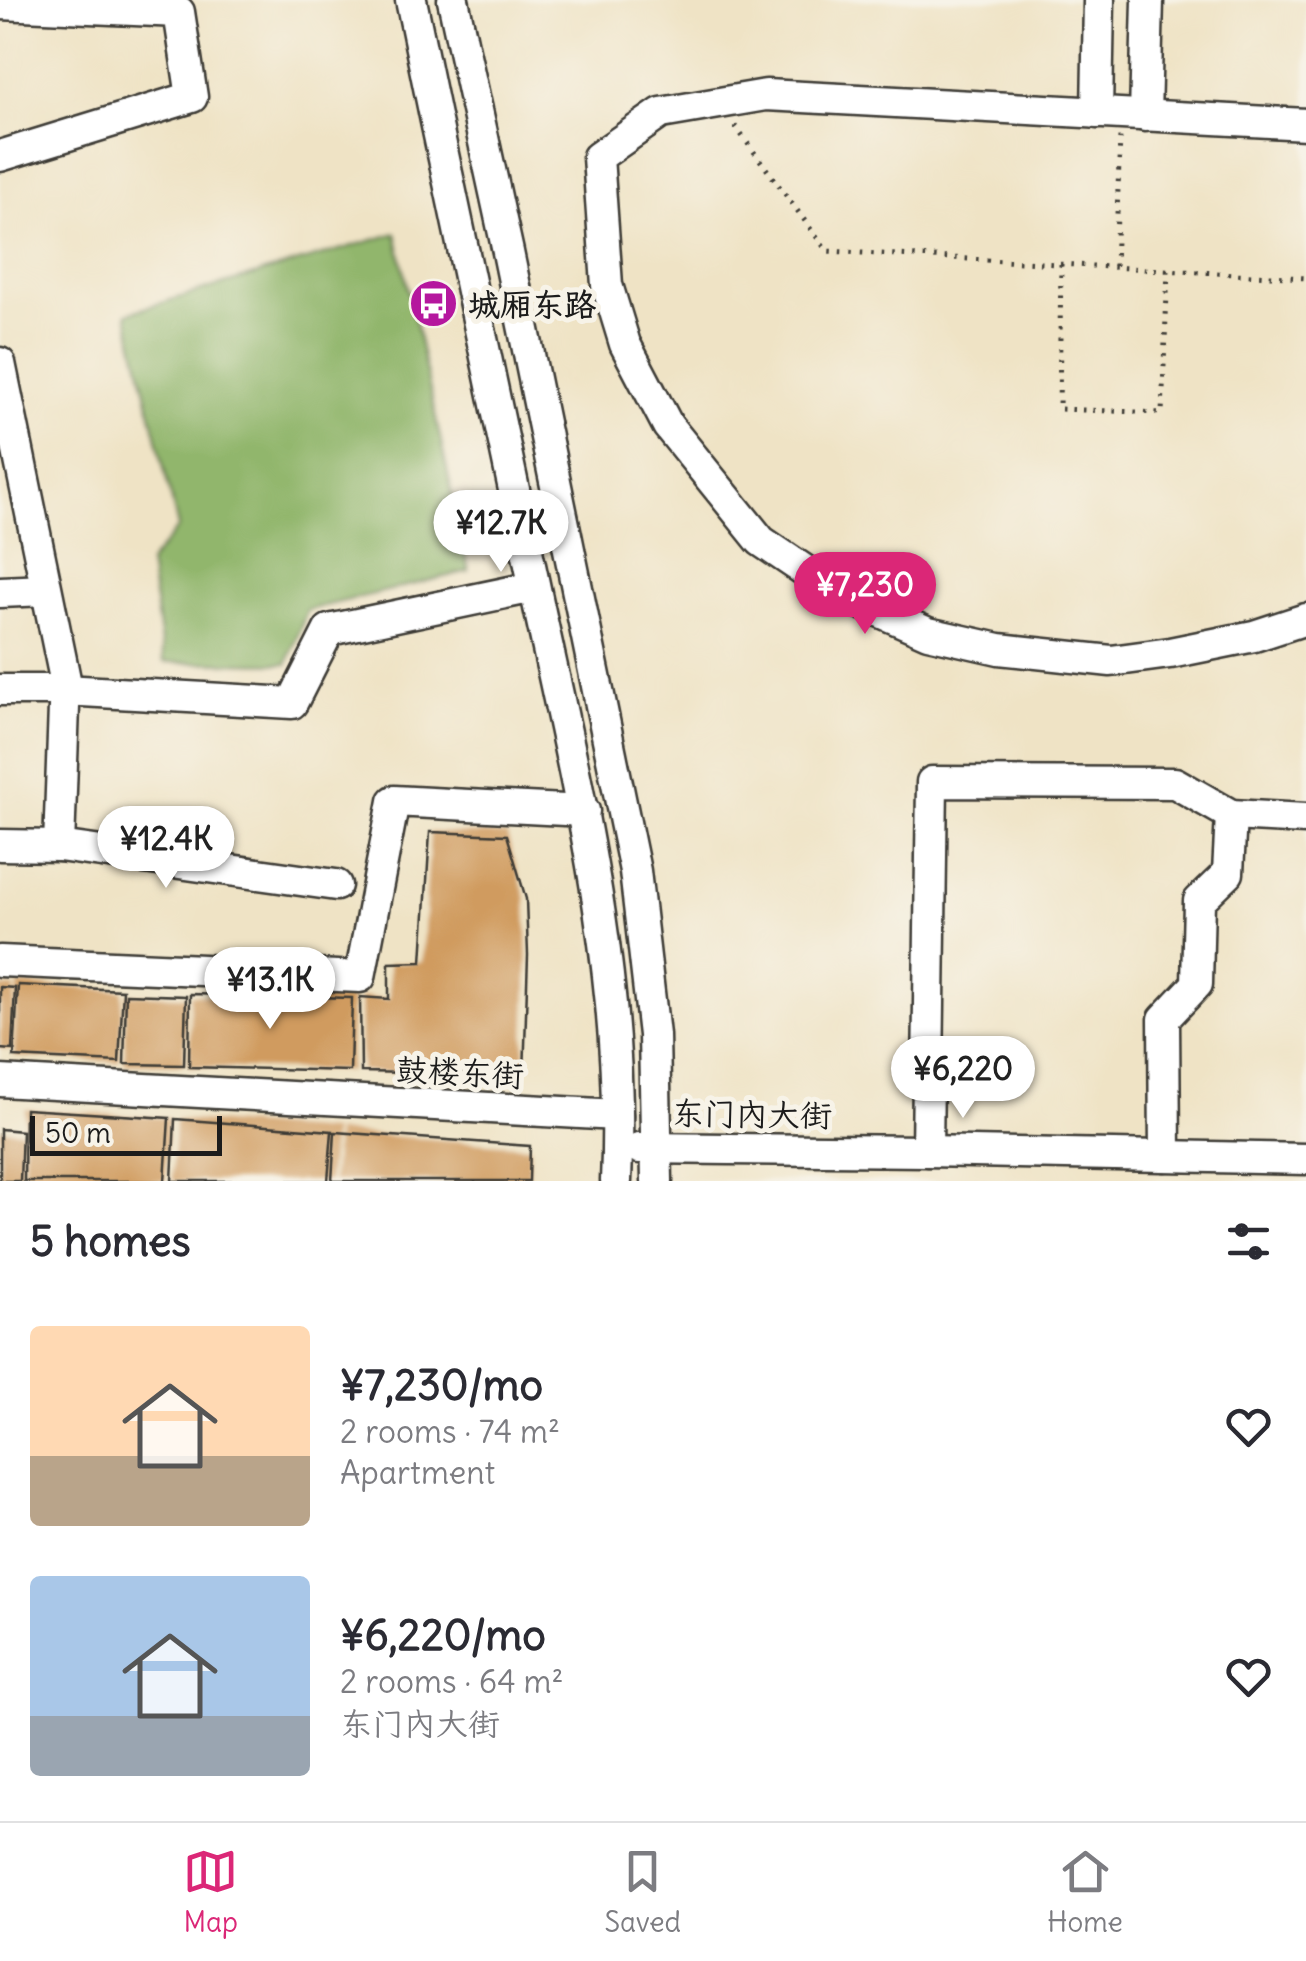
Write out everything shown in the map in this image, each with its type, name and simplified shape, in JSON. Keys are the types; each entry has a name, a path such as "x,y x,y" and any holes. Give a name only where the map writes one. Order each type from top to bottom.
{"street":[{"path":"411,0 584,811 604,933 614,1034 616,1181"},
{"path":"453,0 635,871 654,1035 658,1181"},
{"path":"1099,0 1121,114"},
{"path":"1121,114 1148,0"},
{"path":"0,4 179,12 192,97 0,156"},
{"path":"1306,124 766,95 661,113 598,157 607,285 625,344 668,426 762,540 838,593 928,633 999,649 1111,661 1254,636 1306,620"},
{"path":"0,363 65,678 59,846"},
{"path":"0,690 292,703 329,630 534,587"},
{"path":"0,592 46,590"},
{"path":"928,1151 932,782 1175,783 1230,815 1306,820"},
{"path":"0,961 360,977 394,800 584,811"},
{"path":"1166,1156 1164,1019 1198,984 1200,901 1228,873 1230,815"},
{"path":"0,845 59,846 336,885"},
{"name":"鼓楼东街","path":"0,1082 617,1115"},
{"name":"东门内大街","path":"618,1147 1166,1156 1256,1170 1306,1160"}],"path":[{"path":"718,103 827,251 1306,278"},
{"path":"1115,267 1121,114"},
{"path":"1061,264 1058,409 1162,414 1168,270"}],"green space":[{"path":"396,233 469,571 307,610 287,664 164,662 149,563 178,527 127,313"}],"building":[{"path":"430,832 507,835 526,899 524,1075 361,1072 360,997 389,999 389,963 422,962"},
{"path":"18,985 123,990 119,1062 14,1057"},
{"path":"0,987 15,988 12,1050 0,1049"},
{"path":"126,994 186,996 184,1065 124,1064"},
{"path":"190,994 352,998 350,1071 189,1067"},
{"path":"25,1109 169,1118 165,1181 24,1181"},
{"path":"175,1119 332,1131 328,1181 172,1181"},
{"path":"0,1129 22,1131 20,1181 0,1181"},
{"path":"335,1132 530,1146 529,1181 332,1181"}],"place":[{"name":"城厢东路","path":"433,304"}]}
